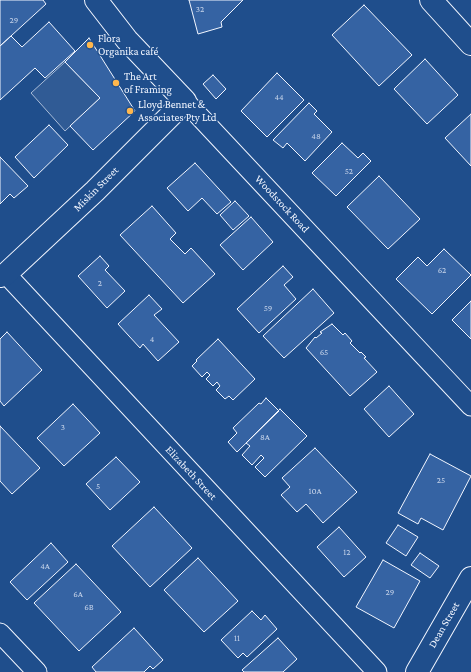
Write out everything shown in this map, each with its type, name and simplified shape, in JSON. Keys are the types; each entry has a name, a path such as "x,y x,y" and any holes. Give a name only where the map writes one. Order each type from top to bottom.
{"main road":[{"name":"Woodstock Road","path":"96,0 127,40 185,101"},
{"path":"431,0 471,44"},
{"name":"Miskin Street","path":"2,279 95,191 185,101"},
{"name":"Dean Street","path":"417,672 471,578"}],"street":[{"name":"Woodstock Road","path":"185,101 471,406"},
{"name":"Elizabeth Street","path":"2,279 377,672"},
{"path":"0,633 37,672"}],"shaded area":[{"path":"65,62 100,98 65,131 31,93"}],"building":[{"path":"0,0 43,0 46,4 0,46"},
{"path":"189,0 243,0 221,22 222,27 198,34"},
{"path":"364,5 412,55 379,86 332,35"},
{"path":"49,22 75,51 45,78 35,68 0,100 0,46 11,36 22,47"},
{"path":"89,38 135,111 93,150 70,126 100,98 65,62"},
{"path":"425,59 458,95 427,124 394,89"},
{"path":"277,73 304,100 267,137 241,111"},
{"path":"213,75 226,89 216,99 203,84"},
{"path":"309,103 317,111 314,114 332,132 305,161 287,143 283,148 273,140"},
{"path":"471,114 471,166 445,138"},
{"path":"49,125 68,145 34,178 15,157"},
{"path":"342,143 358,158 363,153 371,161 336,196 312,173"},
{"path":"0,157 28,186 14,198 10,194 0,204"},
{"path":"195,163 231,202 217,214 202,198 188,211 167,188"},
{"path":"379,176 420,219 388,249 347,207"},
{"path":"235,201 249,216 233,230 220,215"},
{"path":"152,206 176,233 170,239 185,254 191,248 215,274 183,303 120,235"},
{"path":"251,217 273,242 243,270 220,245"},
{"path":"444,249 471,275 432,314 396,279 418,257 427,266"},
{"path":"100,256 109,266 105,270 125,291 107,308 78,276"},
{"path":"283,266 293,277 284,285 296,299 259,333 237,309"},
{"path":"313,289 334,313 284,358 263,336"},
{"path":"149,295 162,309 154,315 179,342 158,361 143,344 140,348 118,324"},
{"path":"471,301 471,339 452,320"},
{"path":"332,324 343,335 345,333 352,341 350,343 366,357 364,358 377,372 350,396 306,348 315,337 316,338 322,333 320,332"},
{"path":"7,332 42,370 4,406 0,401 0,339"},
{"path":"218,339 255,379 233,400 229,396 225,399 216,390 220,386 217,382 213,386 206,379 210,375 207,372 202,377 192,366 197,361 196,360"},
{"path":"389,386 414,414 389,437 364,409"},
{"path":"266,398 279,411 237,452 228,442 237,433 233,428"},
{"path":"73,404 100,433 64,466 37,438"},
{"path":"280,409 307,436 265,477 255,467 264,458 261,455 252,465 242,455 250,446 246,443"},
{"path":"0,426 40,468 12,494 0,481"},
{"path":"315,448 357,492 323,523 306,504 297,512 281,495 290,487 282,478"},
{"path":"430,454 471,476 443,530 421,518 418,524 398,513"},
{"path":"116,457 140,482 110,510 86,484"},
{"path":"154,507 192,548 150,587 112,546"},
{"path":"398,525 418,537 406,556 386,543"},
{"path":"339,527 366,557 344,577 317,547"},
{"path":"51,543 68,562 27,600 10,582"},
{"path":"420,553 439,566 430,578 411,565"},
{"path":"198,558 238,601 204,632 164,590"},
{"path":"383,560 420,581 394,628 356,607"},
{"path":"76,564 121,612 79,651 34,603"},
{"path":"252,611 261,620 265,615 277,629 247,657 243,653 238,658 221,640"},
{"path":"134,628 163,660 153,669 150,666 144,672 96,672 92,667"},
{"path":"278,638 297,659 283,672 244,672 242,670"}],"place":[{"name":"Flora Organika café","path":"90,45"},
{"name":"The Art of Framing","path":"116,83"},
{"name":"Lloyd Bennet & Associates Pty Ltd","path":"130,111"}]}
